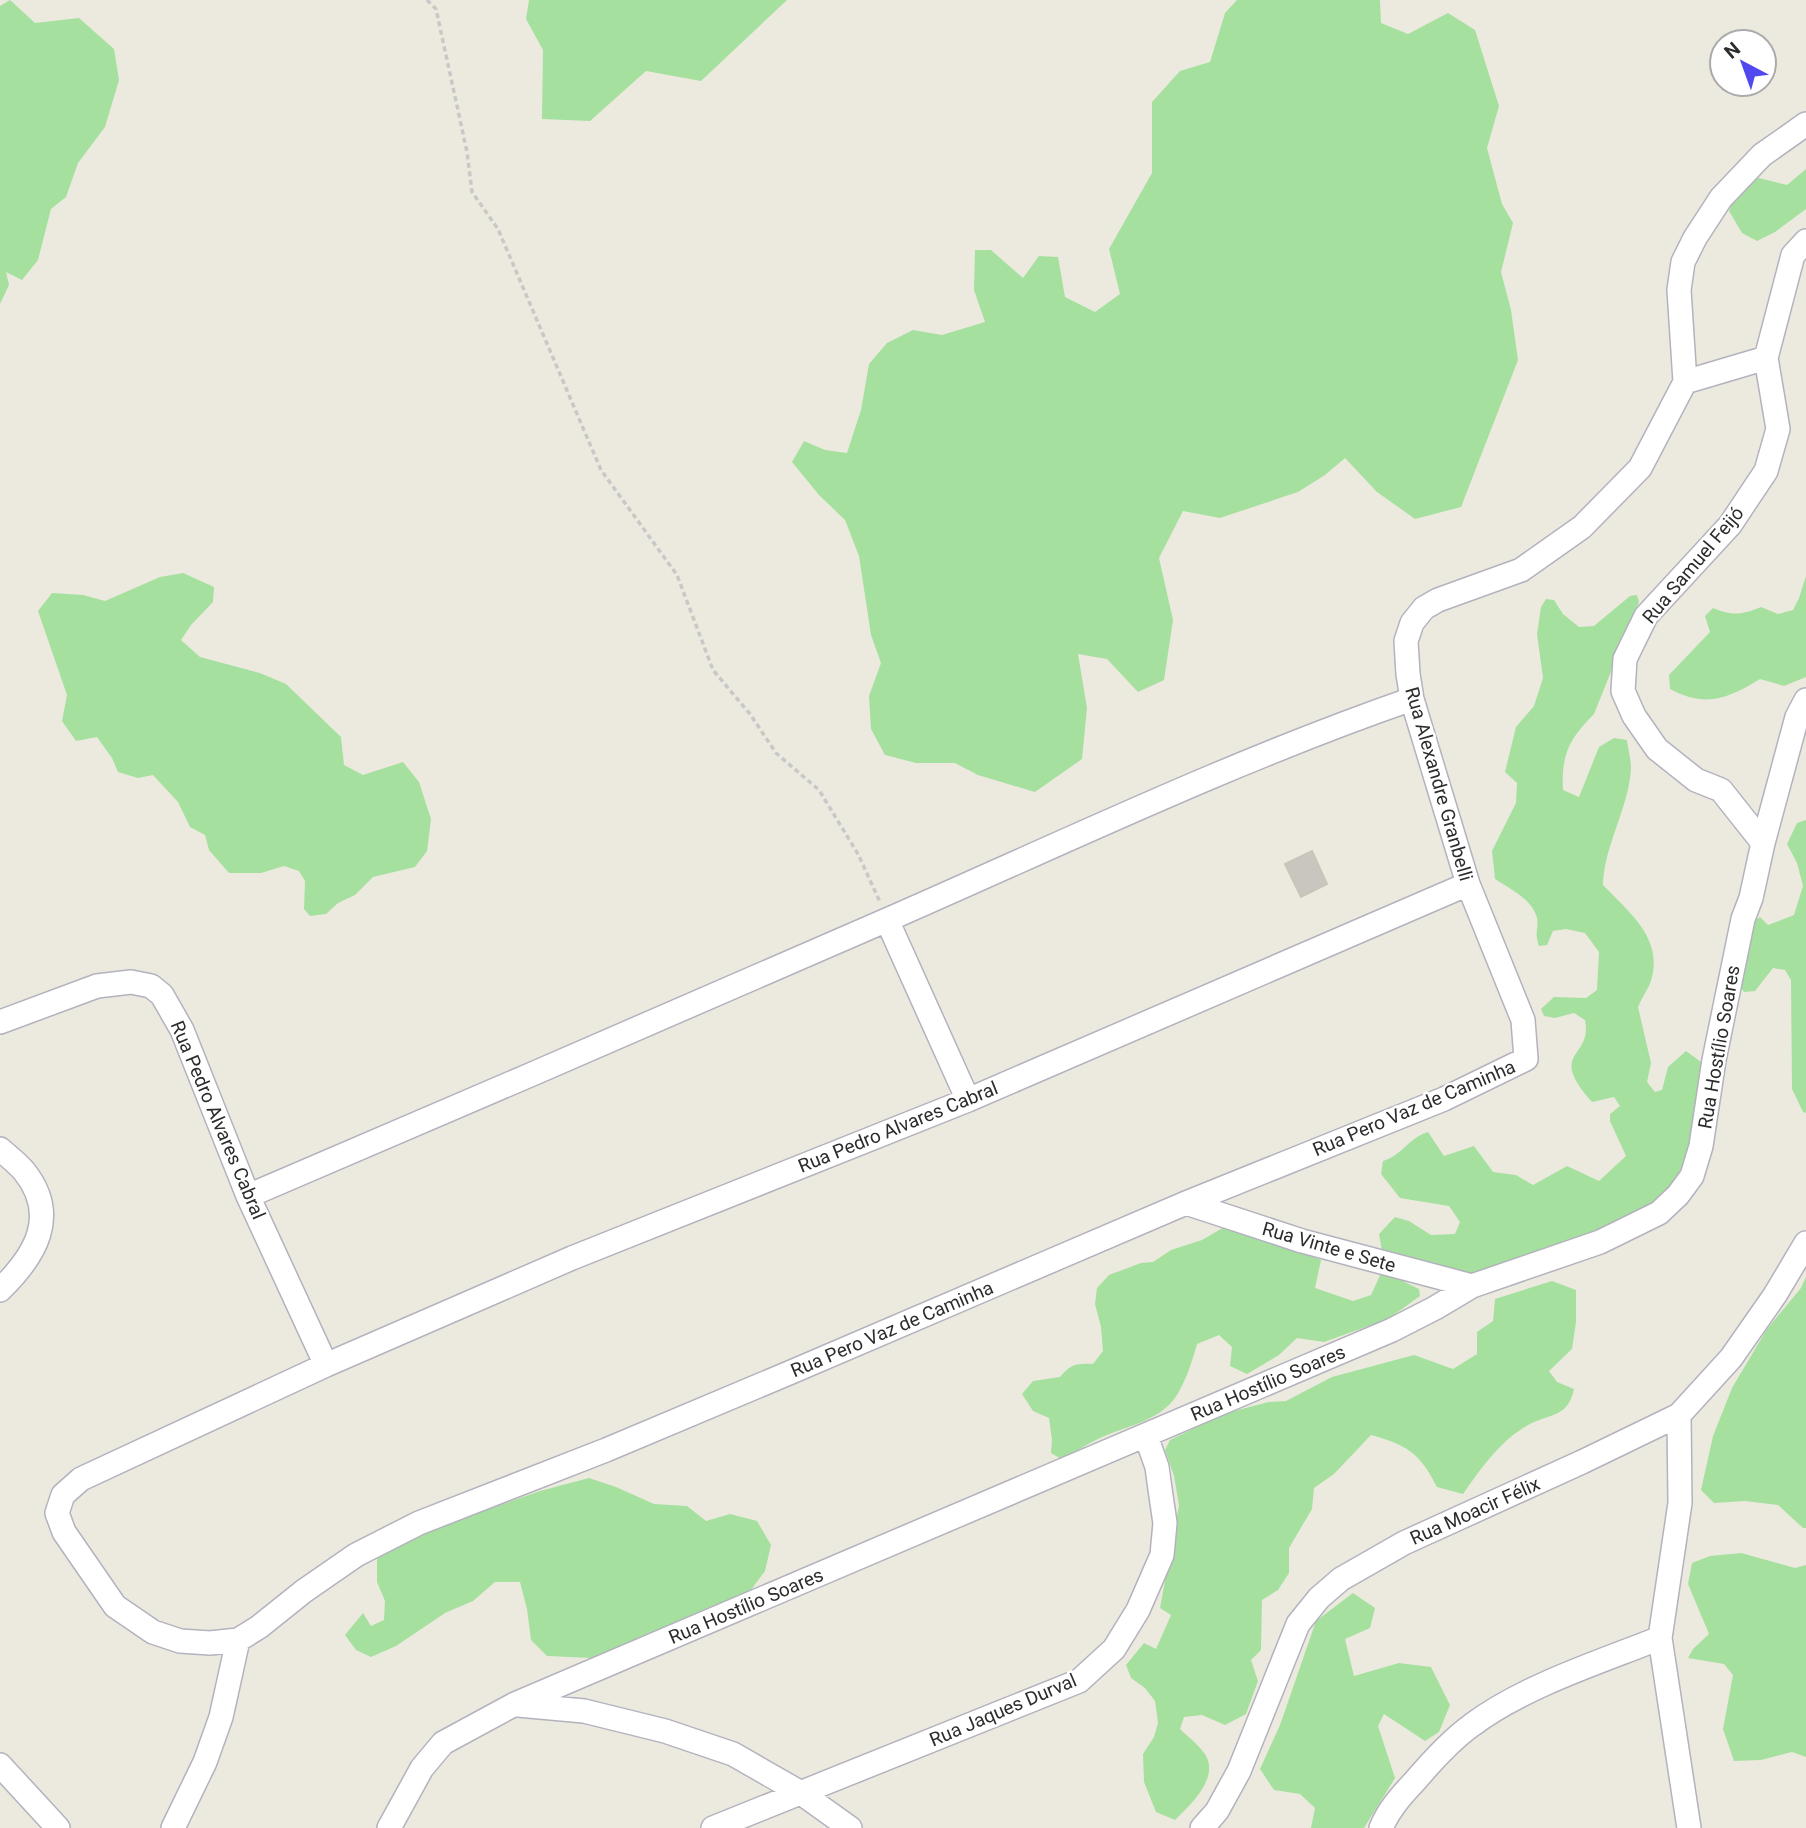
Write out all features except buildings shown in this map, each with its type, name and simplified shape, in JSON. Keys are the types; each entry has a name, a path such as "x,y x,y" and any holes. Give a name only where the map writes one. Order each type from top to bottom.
{"street":[{"path":"1766,358 1685,382 1679,290 1683,262 1721,198 1762,155 1806,124"},
{"name":"Rua Samuel Feijó","path":"1763,843 1721,790 1696,780 1657,749 1634,716 1623,691 1625,659 1646,616 1730,525 1766,471 1778,429 1766,358 1793,255 1806,241"},
{"name":"Rua Alexandre Granbelli","path":"1523,1020 1468,884 1412,699 1406,641 1412,623 1424,608 1438,600 1521,570 1582,527 1640,468 1685,382"},
{"path":"248,1196 1194,785 1349,721 1412,699"},
{"name":"Rua Hostílio Soares","path":"389,1828 422,1768 443,1743 515,1704 1392,1330 1472,1286 1600,1241 1659,1213 1678,1195 1692,1176 1701,1146 1743,919 1751,898 1797,717 1806,700"},
{"name":"Rua Pedro Alvares Cabral","path":"238,1640 210,1643 180,1641 153,1632 116,1606 64,1532 57,1513 63,1495 81,1479 326,1365 572,1258 968,1100 1468,884"},
{"path":"887,920 968,1100"},
{"name":"Rua Pedro Alvares Cabral","path":"0,1023 97,986 131,982 151,986 162,995 182,1030 248,1196 326,1365"},
{"name":"Rua Pero Vaz de Caminha","path":"238,1640 356,1555 419,1523 630,1440 1186,1203 1444,1099 1514,1066 1526,1059 1523,1020"},
{"path":"0,1149 24,1172 36,1191 42,1226 38,1241 20,1268 0,1290"},
{"name":"Rua Vinte e Sete","path":"1186,1203 1302,1241 1472,1286"},
{"name":"Rua Moacir Félix","path":"1202,1828 1217,1811 1239,1771 1298,1624 1319,1598 1341,1579 1404,1543 1679,1415 1731,1358 1806,1243"},
{"path":"1679,1415 1679,1503 1660,1638 1689,1828"},
{"name":"Rua Jaques Durval","path":"713,1828 1079,1681 1114,1649 1138,1610 1162,1555 1165,1522 1157,1467 1146,1436"},
{"path":"1381,1828 1388,1811 1429,1765 1471,1725 1565,1675 1660,1638"},
{"path":"173,1828 205,1762 222,1717 238,1640"},
{"path":"515,1704 584,1711 665,1731 733,1754 802,1793 850,1828"},
{"path":"0,1765 58,1828"}],"path":[{"path":"427,0 436,9 467,152 472,192 499,229 601,470 677,575 713,670 750,714 776,753 818,790 858,854 887,920"}],"green space":[{"path":"10,0 35,23 79,18 114,49 119,80 105,127 78,163 66,197 51,209 38,260 22,280 6,272 9,285 0,304 0,6"},
{"path":"529,0 787,0 701,81 646,71 590,121 542,119 543,50 526,19"},
{"path":"1237,0 1380,0 1381,23 1408,34 1448,13 1475,30 1499,106 1487,148 1502,204 1513,223 1501,272 1511,310 1518,360 1461,507 1415,519 1377,492 1345,458 1298,492 1220,518 1183,511 1159,558 1173,620 1164,680 1138,692 1107,659 1078,654 1087,708 1082,759 1035,792 978,775 955,763 916,763 885,755 871,729 869,696 881,663 871,635 859,556 845,520 819,495 792,462 804,441 825,450 847,453 861,410 869,364 887,343 913,330 942,335 985,322 974,290 975,250 991,250 1023,278 1039,256 1058,257 1065,297 1095,312 1120,294 1109,249 1152,173 1152,102 1180,71 1210,62 1225,13"},
{"path":"1806,169 1806,209 1775,232 1757,241 1742,233 1729,211 1735,195 1755,177 1787,185"},
{"path":"183,573 214,587 213,602 181,640 200,657 260,673 286,684 341,737 344,765 363,775 403,762 419,782 431,819 427,851 415,867 373,877 355,895 338,903 326,914 310,916 304,909 305,881 299,871 284,866 261,873 229,873 209,850 205,835 190,827 178,802 153,775 138,778 118,772 97,737 76,741 62,721 67,695 38,611 52,593 83,595 105,601 160,577"},
{"path":"1806,576 1806,677 1784,686 1760,679 1737,692 1716,699 1695,698 1670,689 1669,675 1710,632 1705,616 1713,608 1737,614 1761,607 1778,614 1793,610"},
{"path":"1637,595 1639,602 1594,714 1568,748 1563,767 1563,790 1579,797 1599,747 1614,738 1627,740 1631,765 1629,783 1604,870 1603,885 1641,926 1652,949 1652,977 1638,1007 1651,1063 1647,1082 1655,1092 1662,1090 1668,1067 1686,1051 1701,1062 1694,1129 1685,1161 1669,1190 1657,1201 1636,1213 1578,1240 1492,1270 1466,1273 1382,1251 1379,1234 1395,1217 1409,1221 1431,1235 1455,1234 1460,1222 1449,1206 1400,1198 1381,1174 1383,1161 1428,1132 1444,1156 1474,1146 1493,1172 1516,1175 1533,1185 1567,1166 1599,1181 1626,1156 1610,1121 1610,1114 1620,1106 1614,1097 1592,1102 1573,1073 1574,1056 1586,1033 1585,1020 1574,1013 1555,1018 1544,1016 1541,1009 1554,997 1586,998 1597,990 1599,952 1585,933 1566,929 1553,931 1547,945 1539,946 1534,911 1520,895 1495,879 1492,851 1516,803 1517,783 1505,772 1516,727 1534,706 1543,678 1537,634 1541,607 1546,599 1554,600 1563,614 1579,627 1594,626 1630,596"},
{"path":"1806,820 1806,1113 1792,1089 1791,980 1785,970 1773,968 1755,991 1744,992 1737,981 1751,923 1760,917 1768,925 1794,915 1803,886 1797,863 1787,844 1797,823"},
{"path":"1226,1226 1321,1260 1315,1288 1353,1301 1371,1295 1382,1271 1419,1289 1420,1296 1388,1319 1324,1342 1297,1338 1279,1355 1247,1374 1230,1366 1232,1347 1219,1335 1197,1344 1177,1395 1161,1412 1106,1435 1063,1460 1051,1453 1049,1418 1033,1411 1022,1394 1033,1381 1060,1377 1075,1365 1093,1364 1103,1351 1095,1304 1097,1288 1109,1275 1141,1263 1153,1262 1171,1250 1202,1240"},
{"path":"1806,1277 1806,1528 1803,1528 1778,1505 1745,1501 1714,1503 1701,1490 1713,1436 1732,1388 1767,1329 1801,1288"},
{"path":"1552,1281 1576,1290 1576,1322 1572,1349 1549,1371 1557,1382 1574,1389 1568,1405 1558,1413 1530,1424 1510,1438 1487,1461 1463,1494 1437,1487 1425,1466 1411,1452 1371,1435 1334,1474 1314,1488 1312,1509 1289,1548 1289,1573 1278,1590 1262,1600 1261,1650 1251,1660 1258,1681 1246,1714 1225,1725 1202,1715 1184,1717 1180,1729 1205,1754 1209,1767 1208,1775 1200,1792 1175,1820 1156,1812 1144,1782 1143,1754 1154,1737 1158,1723 1155,1701 1145,1688 1131,1678 1126,1665 1144,1643 1156,1649 1171,1615 1160,1608 1179,1505 1174,1476 1165,1450 1170,1440 1226,1413 1269,1402 1286,1401 1332,1377 1414,1355 1453,1369 1477,1354 1477,1332 1493,1321 1495,1299"},
{"path":"589,1478 654,1504 687,1506 706,1521 730,1514 757,1521 771,1545 765,1571 748,1594 592,1658 547,1656 531,1640 520,1582 495,1582 473,1601 445,1613 396,1646 371,1657 356,1650 345,1635 363,1613 371,1626 384,1620 385,1601 377,1582 377,1557 416,1535 540,1491"},
{"path":"1741,1553 1795,1568 1806,1565 1806,1757 1792,1752 1761,1760 1734,1761 1723,1729 1733,1675 1724,1664 1688,1658 1693,1649 1709,1634 1688,1584 1692,1563 1710,1556"},
{"path":"1353,1593 1375,1608 1370,1628 1345,1639 1354,1676 1399,1663 1431,1667 1450,1705 1439,1732 1425,1741 1384,1714 1378,1726 1395,1778 1364,1828 1311,1828 1315,1808 1300,1794 1274,1790 1260,1769 1280,1725 1316,1621"}]}
